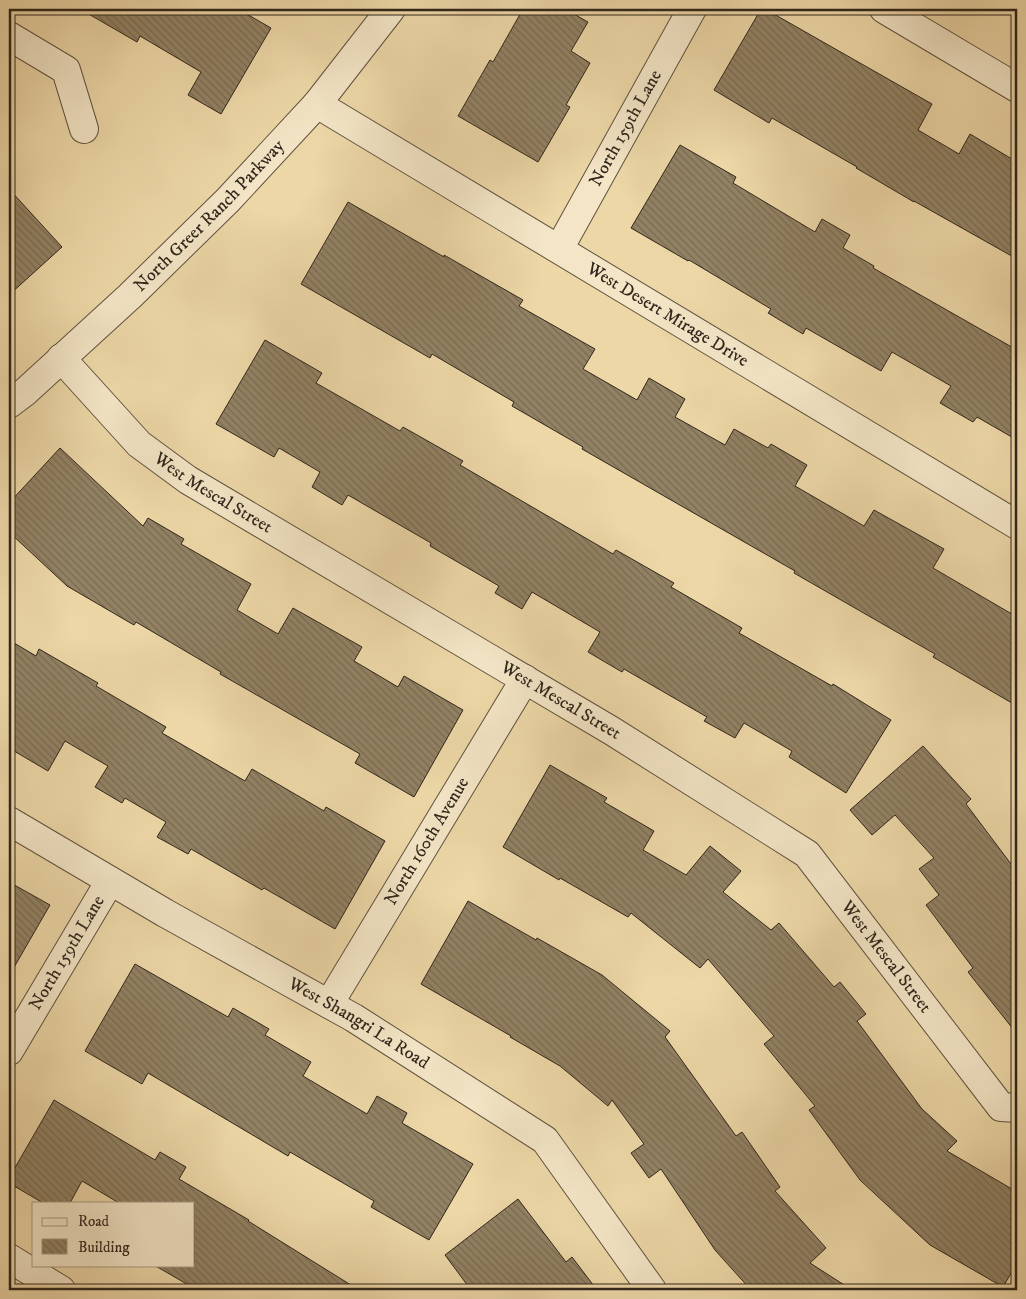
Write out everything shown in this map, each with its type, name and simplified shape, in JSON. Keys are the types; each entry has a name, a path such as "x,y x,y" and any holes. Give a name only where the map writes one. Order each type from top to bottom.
{"street":[{"name":"North Greer Ranch Parkway","path":"9,404 25,392 130,296 221,207 316,104 391,9"},
{"name":"North 159th Lane","path":"559,249 692,9"},
{"path":"884,9 1017,88"},
{"path":"9,36 66,70 84,129"},
{"name":"West Desert Mirage Drive","path":"316,104 1017,525"},
{"name":"West Mescal Street","path":"61,358 139,444 188,480 612,731 807,854 1009,1108"},
{"name":"North 160th Avenue","path":"329,1004 525,680"},
{"name":"West Shangri La Road","path":"9,821 165,913 354,1018 546,1140 652,1290"},
{"name":"North 159th Lane","path":"9,1051 110,881"},
{"path":"9,1258 61,1290"}],"building":[{"path":"80,9 238,9 271,28 221,114 188,95 201,72 140,36 137,42"},
{"path":"523,9 565,9 588,22 571,51 590,63 566,105 570,107 538,162 458,116 490,60 493,62"},
{"path":"761,9 765,9 932,104 918,130 959,154 970,134 1017,162 1017,259 914,202 772,118 769,123 714,90"},
{"path":"680,145 736,177 733,183 815,232 822,219 850,235 843,248 874,266 873,268 1017,350 1017,440 977,417 973,422 940,403 951,386 892,352 881,371 806,328 803,334 768,313 771,309 631,228"},
{"path":"9,189 62,247 9,295"},
{"path":"348,202 523,300 519,306 595,349 583,369 637,400 649,378 685,399 675,417 725,445 734,429 768,448 771,444 807,465 795,486 864,526 874,510 944,549 933,568 1017,617 1017,706 933,657 935,654 794,573 795,571 582,449 583,447 512,406 514,402 432,354 430,358 301,284"},
{"path":"265,340 322,373 316,383 400,431 403,427 463,461 460,465 613,554 616,550 674,583 671,587 742,628 739,633 832,686 833,684 891,720 846,793 789,757 792,751 744,723 735,738 704,721 707,717 624,669 622,672 588,652 600,632 532,592 522,609 495,593 499,586 430,546 431,543 348,495 342,505 312,487 320,472 279,448 274,457 216,424"},
{"path":"60,448 143,526 148,518 184,539 181,544 251,584 237,610 278,634 293,608 362,647 354,661 398,687 404,676 463,710 414,797 355,763 360,754 220,674 221,672 136,622 134,625 67,586 9,532 9,503"},
{"path":"9,640 36,656 39,649 98,683 96,686 166,727 162,733 245,781 252,769 324,811 326,807 385,841 335,929 191,849 188,854 157,837 166,822 125,798 122,803 95,787 108,766 65,741 48,771 9,748"},
{"path":"923,746 971,799 966,804 1017,872 1017,1034 968,972 973,968 926,905 939,895 919,869 934,858 895,815 872,835 850,810"},
{"path":"550,765 607,798 604,802 654,831 643,850 686,875 710,846 741,871 723,892 771,930 779,923 834,987 840,982 866,1014 857,1021 922,1109 957,1141 947,1151 1017,1192 1017,1263 1003,1287 930,1245 860,1180 809,1110 815,1106 764,1044 774,1036 708,959 700,968 631,913 628,917 503,847"},
{"path":"9,882 50,905 9,976"},
{"path":"468,901 602,975 670,1031 665,1037 736,1136 742,1132 780,1187 775,1191 826,1248 810,1263 852,1290 751,1290 715,1250 661,1169 649,1178 631,1153 644,1144 612,1100 608,1106 560,1066 421,984"},
{"path":"135,964 228,1017 233,1008 269,1029 265,1035 311,1062 303,1076 367,1114 377,1096 407,1113 402,1123 473,1164 429,1240 371,1207 374,1201 290,1152 288,1156 148,1073 142,1084 85,1051"},
{"path":"54,1100 155,1160 160,1152 186,1167 179,1179 249,1220 359,1290 197,1290 156,1266 195,1266 195,1202 117,1202 82,1181 71,1202 41,1202 9,1183 9,1178"},
{"path":"518,1199 566,1262 572,1257 597,1290 471,1290 445,1255"}]}
